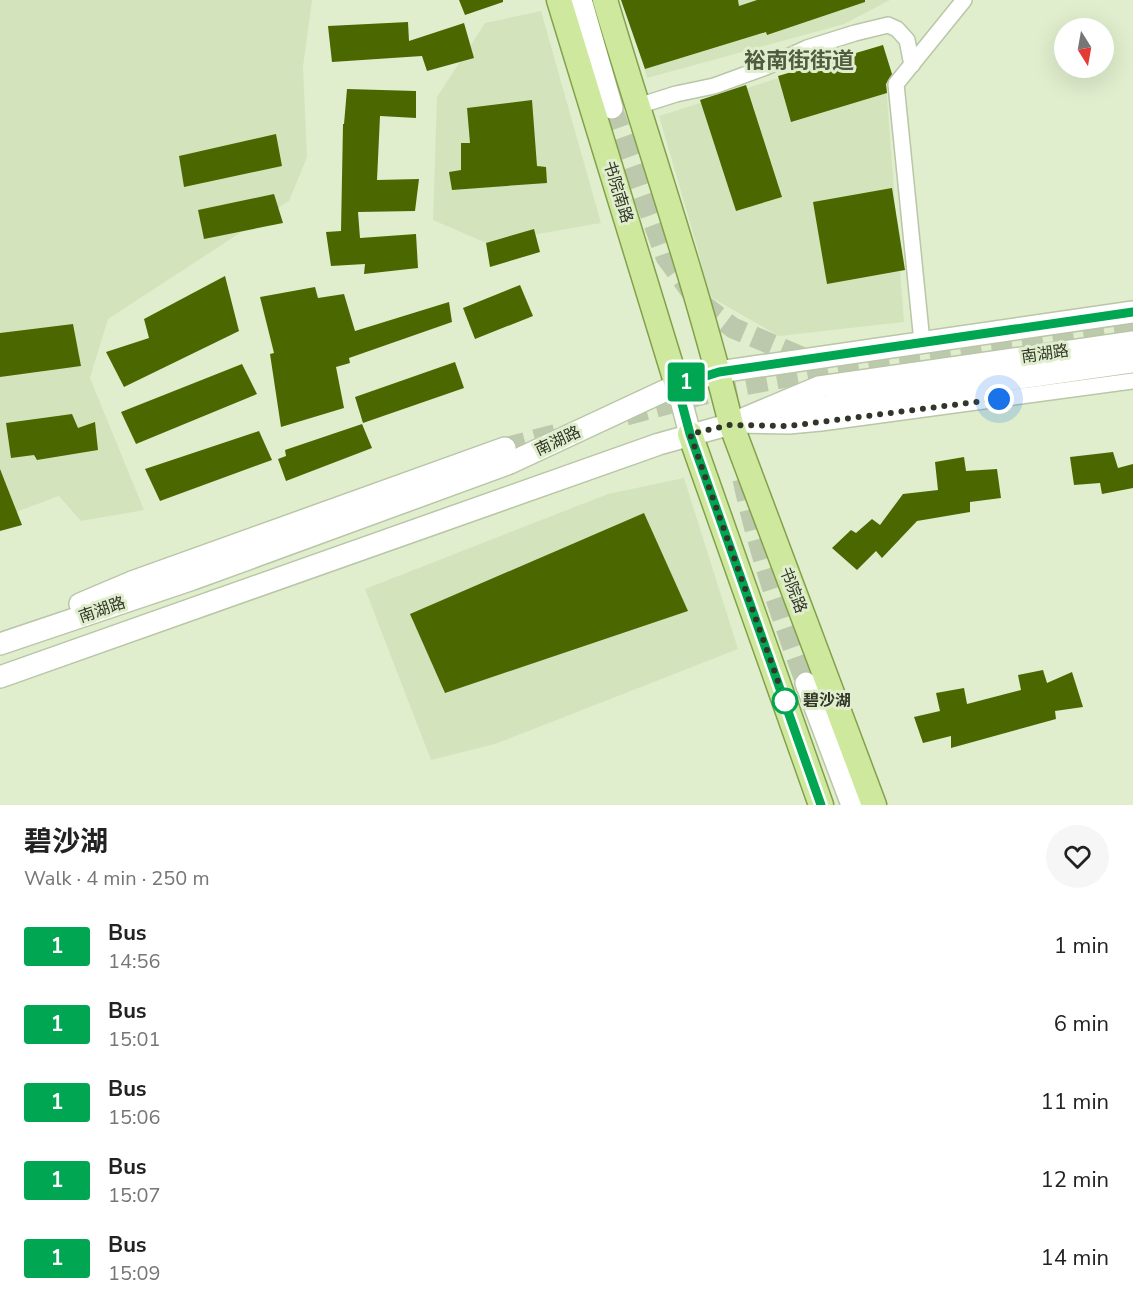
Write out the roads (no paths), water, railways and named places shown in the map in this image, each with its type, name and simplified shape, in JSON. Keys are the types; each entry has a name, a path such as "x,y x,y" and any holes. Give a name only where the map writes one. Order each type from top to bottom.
{"main road":[{"name":"书院南路","path":"559,0 677,385"},
{"path":"580,0 612,108"},
{"path":"605,0 719,372"},
{"name":"南湖路","path":"0,643 193,579 510,463 677,385 719,372 1133,312"},
{"name":"南湖路","path":"0,677 690,434 849,402 1132,361"},
{"name":"书院路","path":"719,372 731,424 874,805"},
{"path":"677,385 690,434 821,805"},
{"path":"0,643 29,626 132,582 504,448"},
{"path":"806,683 852,805"}],"street":[{"path":"922,342 896,84 964,0"},
{"path":"638,106 676,94 714,86 766,67 807,48 888,25 897,29 907,40 912,65"}],"tunnel":[{"path":"612,108 666,257 699,302 733,328 811,361"},
{"path":"626,415 727,388 831,369 1133,326"},
{"path":"505,448 561,433"},
{"path":"743,479 763,557 806,683"}],"place":[{"name":"碧沙湖","path":"785,701"}],"district":[{"name":"裕南街街道","path":"799,61"}]}
